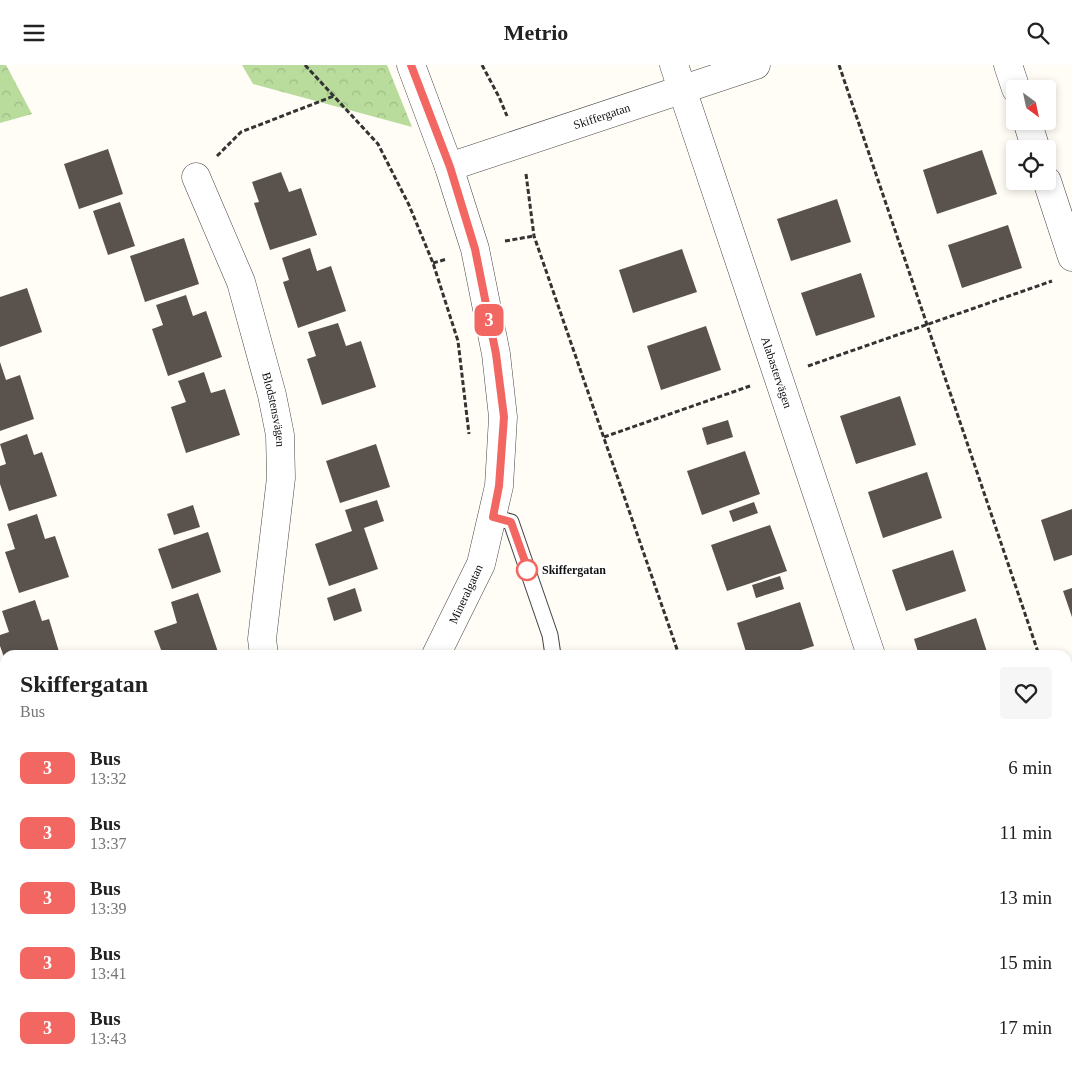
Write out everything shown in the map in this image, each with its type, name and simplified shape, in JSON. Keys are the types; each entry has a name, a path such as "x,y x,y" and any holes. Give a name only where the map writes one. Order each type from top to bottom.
{"street":[{"name":"Mineralgatan","path":"411,65 450,167 475,249 497,363 504,417 499,486 481,564 438,650"},
{"name":"Skiffergatan","path":"450,167 678,77 756,65"},
{"path":"1008,65 1013,80"},
{"name":"Alabastervägen","path":"678,77 869,650"},
{"name":"Blodstensvägen","path":"196,177 241,282 272,395 280,435 281,478 262,639 263,650"},
{"path":"1050,190 1072,257"}],"lane":[{"path":"493,517 511,522 550,635 552,650"}],"path":[{"path":"305,65 378,144 409,205 433,263 458,341 470,441"},
{"path":"482,65 508,119"},
{"path":"839,65 1037,650"},
{"path":"196,177 241,132 334,96"},
{"path":"526,173 534,235 677,650"},
{"path":"604,437 1054,281"}],"green space":[{"path":"0,65 6,65 32,114 0,123"},
{"path":"242,65 387,65 412,127 253,84"}],"building":[{"path":"108,149 123,194 79,209 64,164"},
{"path":"982,150 997,194 937,214 923,170"},
{"path":"281,172 289,192 301,188 317,235 270,250 254,203 259,202 252,182"},
{"path":"837,199 851,242 791,261 777,219"},
{"path":"120,202 135,246 108,255 93,211"},
{"path":"1008,225 1022,268 962,288 948,245"},
{"path":"184,238 199,284 145,302 130,256"},
{"path":"310,248 317,271 331,266 346,311 298,328 283,282 289,280 282,258"},
{"path":"682,249 697,292 633,313 619,270"},
{"path":"861,273 875,317 816,336 801,293"},
{"path":"27,288 42,332 0,347 0,297"},
{"path":"186,295 193,316 206,311 222,357 168,376 152,329 163,325 156,305"},
{"path":"338,323 346,346 361,341 376,387 322,405 307,359 316,356 308,332"},
{"path":"706,326 721,370 661,390 647,346"},
{"path":"0,362 6,380 20,375 34,419 0,431"},
{"path":"204,372 211,393 225,389 240,435 186,453 171,407 186,402 178,381"},
{"path":"900,396 916,445 856,464 840,416"},
{"path":"728,420 733,437 707,445 702,428"},
{"path":"27,434 34,455 42,452 57,496 9,511 0,484 0,466 6,464 0,444"},
{"path":"376,444 390,487 340,503 326,461"},
{"path":"745,451 760,494 702,515 687,471"},
{"path":"927,472 942,518 883,538 868,492"},
{"path":"377,500 384,521 364,528 378,569 329,586 315,544 352,531 345,510"},
{"path":"754,502 758,513 733,522 729,511"},
{"path":"193,505 200,527 174,535 167,514"},
{"path":"1072,509 1072,555 1054,561 1041,520"},
{"path":"37,514 45,539 55,536 69,577 19,593 5,552 15,549 7,524"},
{"path":"770,525 787,571 727,591 711,545"},
{"path":"208,532 221,572 172,589 158,549"},
{"path":"953,550 966,591 906,611 892,570"},
{"path":"780,576 784,589 756,598 752,585"},
{"path":"355,588 362,611 334,621 327,598"},
{"path":"1072,588 1072,617 1063,591"},
{"path":"198,593 217,650 161,650 154,631 177,623 171,602"},
{"path":"35,600 42,621 49,619 58,650 1,650 0,635 9,632 2,611"},
{"path":"800,602 814,646 801,650 745,650 737,623"},
{"path":"976,618 986,650 917,650 914,639"}],"bus line":[{"name":"3","path":"411,65 450,167 475,249 496,354 504,417 499,486 493,517 511,522 528,570"}],"place":[{"name":"Skiffergatan","path":"527,570"}]}
